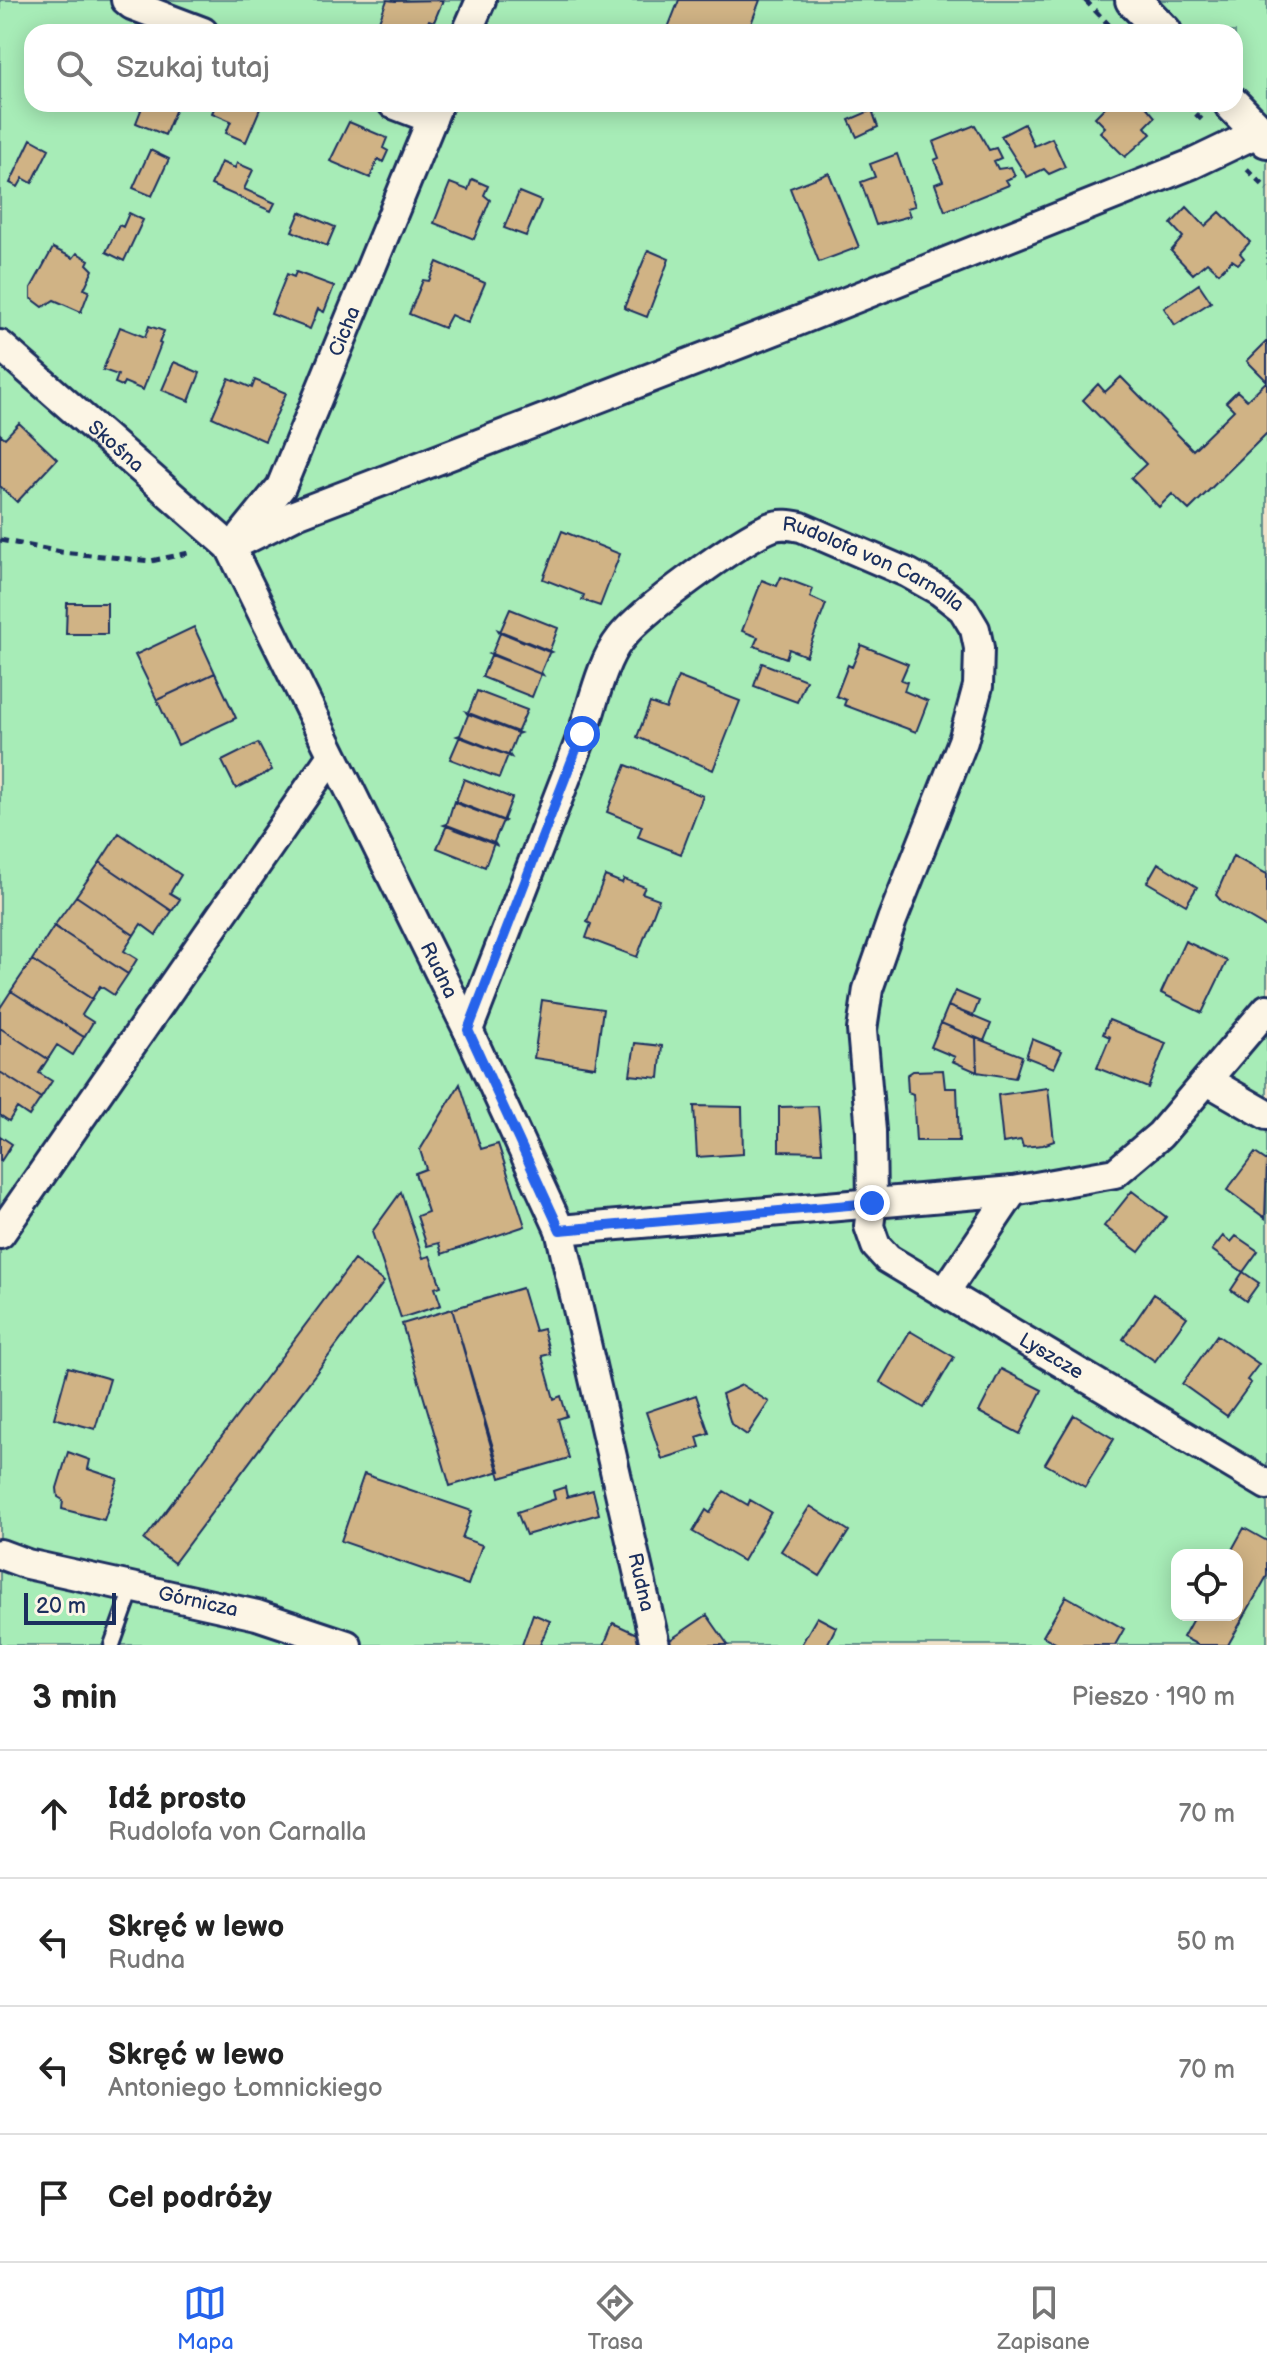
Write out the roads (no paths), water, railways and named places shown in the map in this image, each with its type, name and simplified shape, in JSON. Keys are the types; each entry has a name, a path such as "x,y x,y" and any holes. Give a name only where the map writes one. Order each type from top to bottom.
{"street":[{"path":"126,0 182,24"},
{"path":"470,24 481,0"},
{"path":"1133,0 1156,24"},
{"name":"Cicha","path":"224,543 259,517 281,487 435,112"},
{"path":"224,543 817,314 1263,136 1240,112"},
{"name":"Skośna","path":"0,345 224,543"},
{"name":"Rudolofa von Carnalla","path":"468,1030 619,639 676,590 750,537 774,526 788,524 801,527 908,573 940,591 963,609 975,629 979,648 978,686 963,741 868,989 862,1030 871,1131 872,1203"},
{"name":"Rudna","path":"224,543 468,1030 560,1230 655,1645"},
{"path":"0,1234 331,757"},
{"path":"560,1230 1013,1191 1115,1173 1160,1135 1267,1009"},
{"path":"1208,1081 1267,1115"},
{"path":"945,1292 1013,1191"},
{"name":"Lyszcze","path":"872,1203 869,1226 876,1246 888,1259 1267,1485"},
{"name":"Górnicza","path":"0,1554 27,1564 132,1589 257,1615 347,1645"},
{"path":"0,1579 27,1564"}],"lane":[{"path":"112,1645 132,1589"}]}
